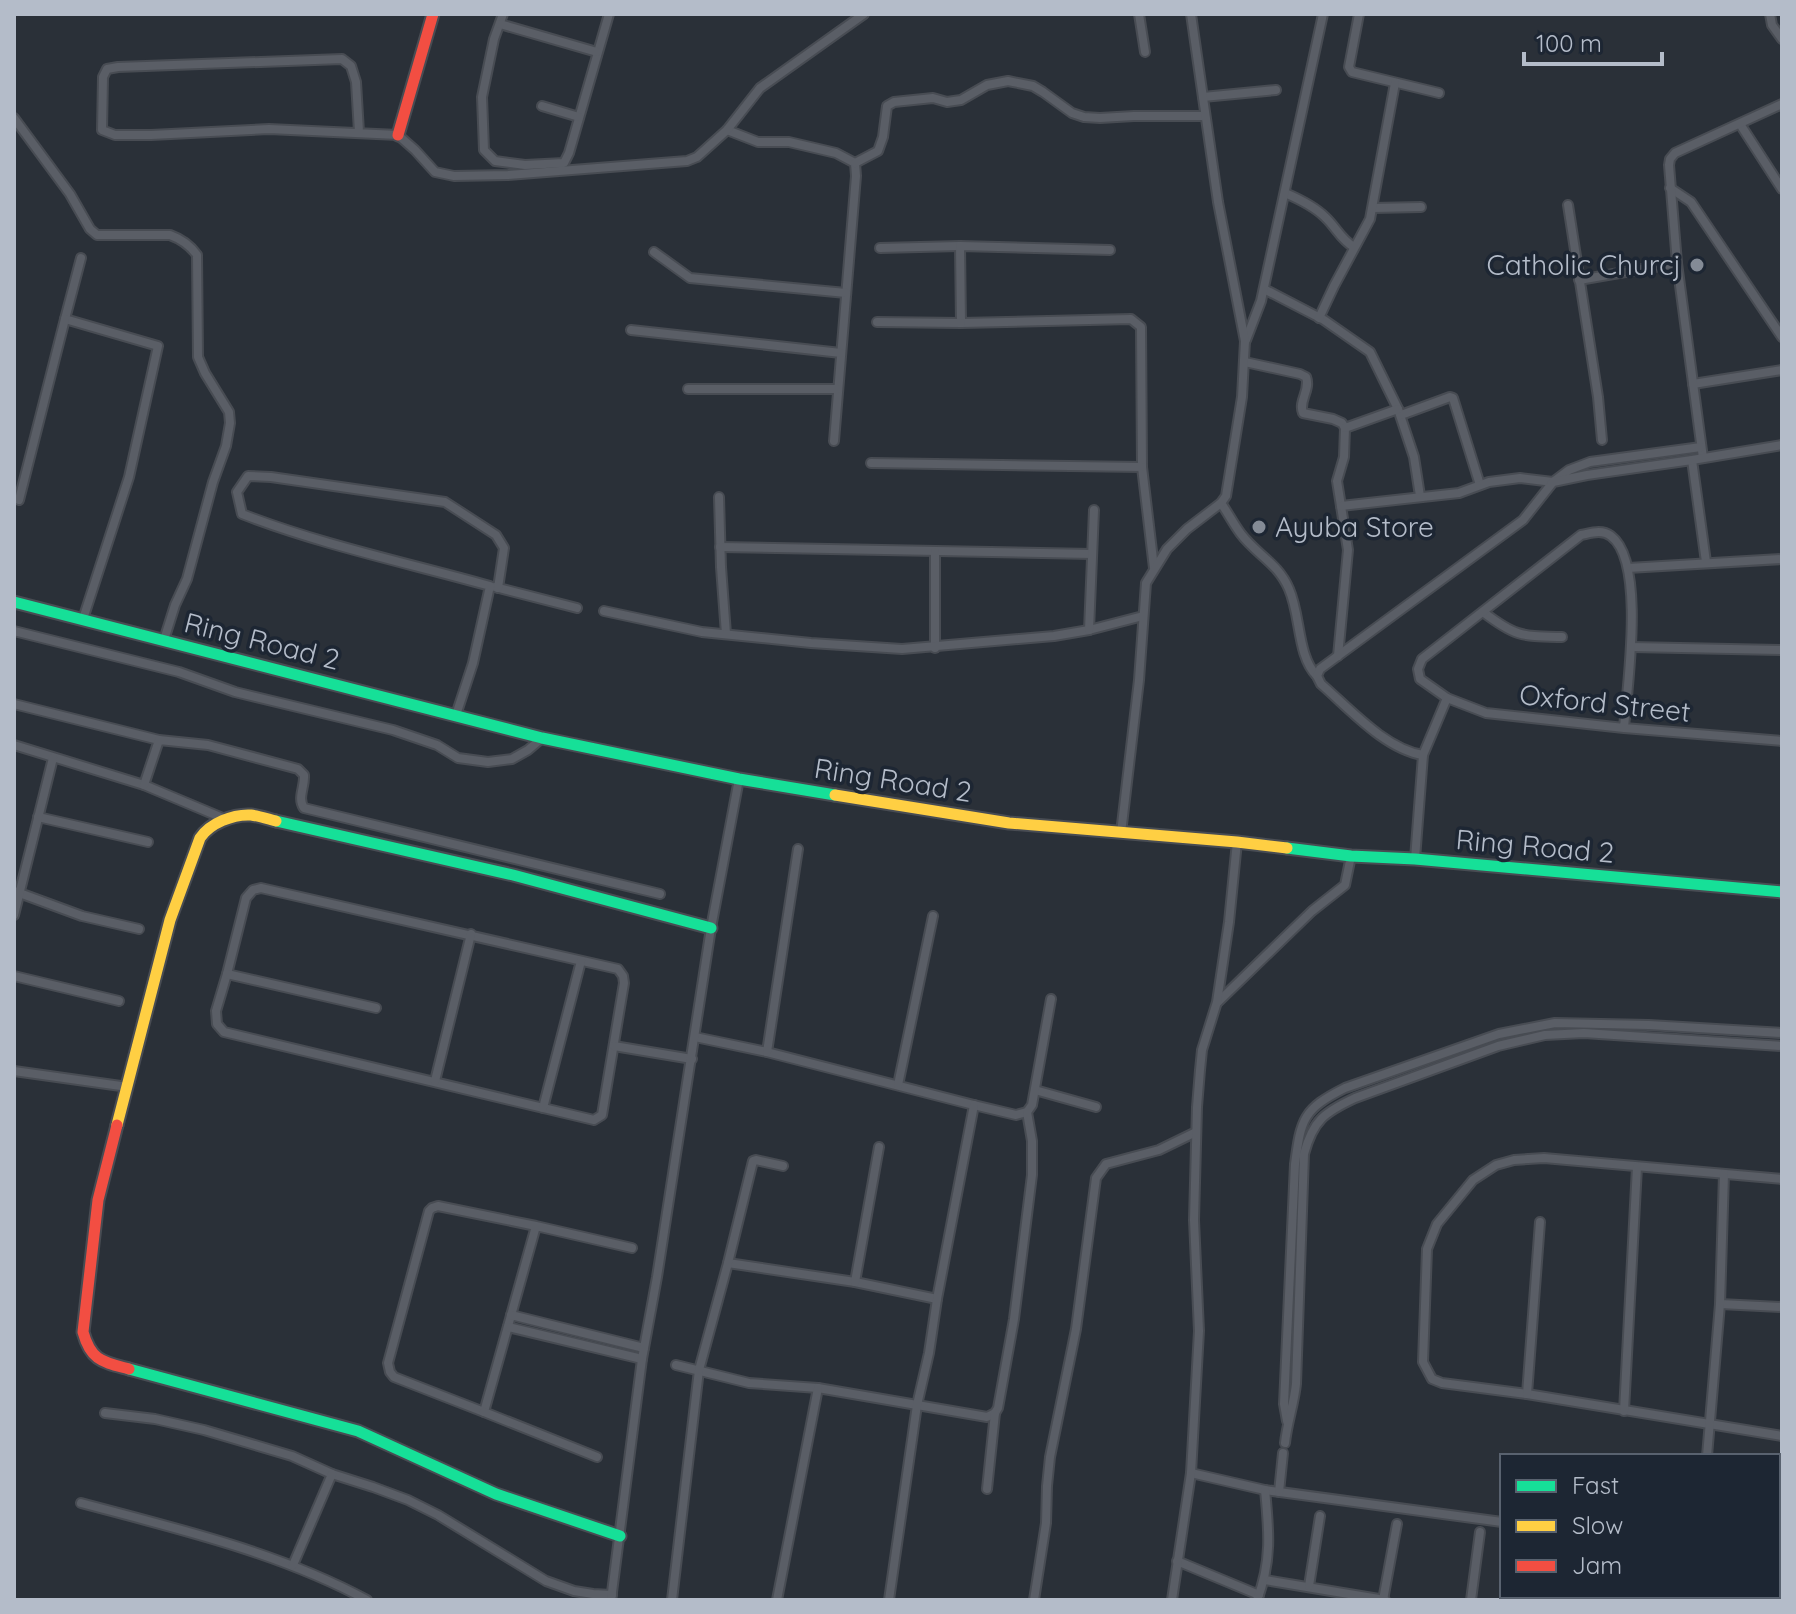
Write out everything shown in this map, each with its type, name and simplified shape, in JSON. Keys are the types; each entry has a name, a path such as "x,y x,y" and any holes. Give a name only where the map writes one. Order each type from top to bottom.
{"main road":[{"path":"398,135 433,14"},
{"name":"Ring Road 2","path":"14,602 542,738 739,779 993,821 1237,842 1351,856 1782,892"},
{"path":"620,1536 496,1494 358,1431 99,1361 86,1344 83,1332 98,1200 170,920 205,829 225,819 249,815 341,835 513,875 711,928"}],"street":[{"path":"503,14 494,39 482,97 484,150 495,161 525,165 564,163 609,14"},
{"path":"359,132 356,82 351,66 342,59 118,67 107,69 103,77 102,130 115,135 269,129 398,135 435,172 454,176 687,161 697,157 727,130 760,88 864,14"},
{"path":"1139,14 1145,52"},
{"path":"1121,833 1138,692 1146,583 1167,549 1226,496 1245,362 1245,341 1218,202 1191,14"},
{"path":"1245,341 1264,289 1323,14"},
{"path":"1359,14 1349,67 1352,72 1439,93"},
{"path":"1770,14 1772,25 1782,39"},
{"path":"500,24 597,52"},
{"path":"855,163 878,151 887,106 894,102 933,98 947,102 961,100 987,85 1008,81 1033,86 1072,113 1084,117 1205,116"},
{"path":"1319,318 1370,219 1395,83"},
{"path":"1203,97 1276,90"},
{"path":"1703,458 1677,263 1670,159 1675,153 1782,104"},
{"path":"542,106 579,117"},
{"path":"14,118 97,235 170,235 181,239 197,255 198,357 229,412 230,423 187,579 164,640"},
{"path":"1740,124 1782,189"},
{"path":"727,130 758,142 789,142 836,153 855,163"},
{"path":"834,441 855,163"},
{"path":"1670,188 1691,202 1782,337"},
{"path":"1285,193 1322,215 1345,242 1354,247"},
{"path":"1568,205 1602,440"},
{"path":"1373,208 1421,207"},
{"path":"960,246 961,323"},
{"path":"880,248 960,246 1110,250"},
{"path":"654,252 690,278 846,293"},
{"path":"19,500 81,258"},
{"path":"1579,280 1677,263"},
{"path":"1264,289 1319,318 1370,352 1400,412 1414,457 1420,496"},
{"path":"65,319 158,346 129,477 83,619"},
{"path":"877,322 1131,319 1141,327 1142,467 1154,569"},
{"path":"631,330 841,353"},
{"path":"1245,362 1306,377 1307,387 1301,407 1303,413 1333,419 1345,428 1344,457 1337,481 1348,550 1338,656"},
{"path":"1693,384 1782,370"},
{"path":"688,389 838,389"},
{"path":"1345,428 1453,398 1480,485"},
{"path":"1317,676 1320,669 1523,520 1553,482 1569,470 1590,462 1700,443"},
{"path":"1341,506 1459,493 1489,482 1520,478 1553,482 1782,445"},
{"path":"1692,460 1706,562"},
{"path":"871,463 1142,467"},
{"path":"456,715 473,663 494,587 504,548 496,535 445,502 248,476 237,492 242,514 326,542 494,587 577,608"},
{"path":"719,497 726,634"},
{"path":"1221,503 1241,535 1282,574 1299,619 1306,658 1321,684 1370,727 1403,750 1423,755"},
{"path":"1089,630 1094,510"},
{"path":"1562,637 1524,636 1508,630 1483,612 1581,535 1597,532 1610,535 1621,548 1628,568 1632,597 1624,728"},
{"path":"720,547 1092,554"},
{"path":"935,552 935,648"},
{"path":"1628,568 1782,559"},
{"path":"604,611 702,632 902,649 1089,630 1143,616"},
{"name":"Oxford Street","path":"1483,612 1422,659 1418,669 1420,679 1447,698 1486,713 1782,741"},
{"path":"14,631 179,672 235,692 405,734 437,745 458,758 488,762 512,759 542,738"},
{"path":"1631,647 1782,650"},
{"path":"1415,859 1423,755 1447,698"},
{"path":"14,704 159,740 208,745 298,769 304,775 301,803 304,808 660,894"},
{"path":"144,785 159,740"},
{"path":"14,745 144,785 225,819"},
{"path":"14,915 17,892 53,758"},
{"path":"105,1413 155,1419 204,1430 292,1456 438,1515 546,1581 574,1591 612,1597 642,1359 711,928 739,779"},
{"path":"38,817 148,842"},
{"path":"1172,1600 1191,1473 1199,1331 1194,1220 1197,1107 1202,1050 1217,1002 1237,842"},
{"path":"767,1052 798,849"},
{"path":"1217,1002 1312,911 1345,885 1351,856"},
{"path":"261,888 581,961 618,969 624,983 602,1115 594,1120 224,1032 217,1024 216,1011 246,898 253,890 261,888"},
{"path":"17,892 82,916 139,929"},
{"path":"898,1085 933,916"},
{"path":"435,1081 471,934"},
{"path":"543,1108 581,961"},
{"path":"227,974 376,1008"},
{"path":"14,976 119,1001"},
{"path":"695,1037 767,1052 1016,1115 1027,1112 1032,1105 1051,999"},
{"path":"1296,1242 1295,1164 1299,1129 1312,1109 1326,1097 1345,1088 1527,1027 1569,1023 1782,1033"},
{"path":"1649,1025 1649,1036"},
{"path":"1279,1492 1287,1422 1284,1404 1304,1154 1308,1139 1320,1118 1355,1098 1520,1039 1572,1033 1782,1046"},
{"path":"614,1046 692,1059"},
{"path":"14,1071 128,1087"},
{"path":"1035,1090 1096,1107"},
{"path":"889,1600 917,1405 974,1105"},
{"path":"987,1489 995,1413 1014,1319 1032,1175 1032,1141 1027,1112"},
{"path":"1034,1600 1046,1523 1050,1457 1076,1329 1096,1178 1106,1164 1159,1150 1196,1132"},
{"path":"855,1282 879,1147"},
{"path":"1782,1179 1544,1158 1496,1165 1473,1180 1437,1224 1427,1249 1423,1362 1432,1379 1442,1383 1782,1436"},
{"path":"672,1600 699,1370 753,1161 783,1166"},
{"path":"1624,1411 1637,1167"},
{"path":"1707,1454 1720,1304 1724,1174"},
{"path":"597,1457 394,1377 388,1363 429,1211 438,1206 632,1248"},
{"path":"1527,1394 1540,1222"},
{"path":"484,1412 536,1226"},
{"path":"728,1263 855,1282 937,1299"},
{"path":"1720,1304 1782,1307"},
{"path":"511,1315 644,1348"},
{"path":"508,1327 642,1359"},
{"path":"676,1365 749,1383 818,1388 987,1417 995,1413"},
{"path":"777,1600 818,1388"},
{"path":"1191,1473 1265,1490 1500,1522"},
{"path":"293,1565 332,1474"},
{"path":"1177,1561 1258,1597 1265,1580 1268,1554 1265,1490"},
{"path":"81,1503 293,1565 367,1600"},
{"path":"1309,1586 1320,1516"},
{"path":"1265,1580 1309,1586 1333,1596 1384,1600 1397,1524"},
{"path":"1471,1600 1480,1532"}],"traffic: fast":[{"path":"14,602 542,738 739,779 835,795"},
{"path":"276,821 513,875 711,928"},
{"path":"1287,848 1782,892"},
{"path":"129,1369 358,1431 496,1494 620,1536"}],"traffic: slow":[{"path":"835,795 1009,823 1287,848"},
{"path":"117,1125 170,920 200,838 222,820 237,816 251,815 276,821"}],"traffic: jam":[{"path":"398,135 433,14"},
{"path":"117,1125 98,1200 83,1332 94,1355 129,1369"}],"place":[{"name":"Catholic Churcj","path":"1697,265"},
{"name":"Ayuba Store","path":"1259,527"}]}
